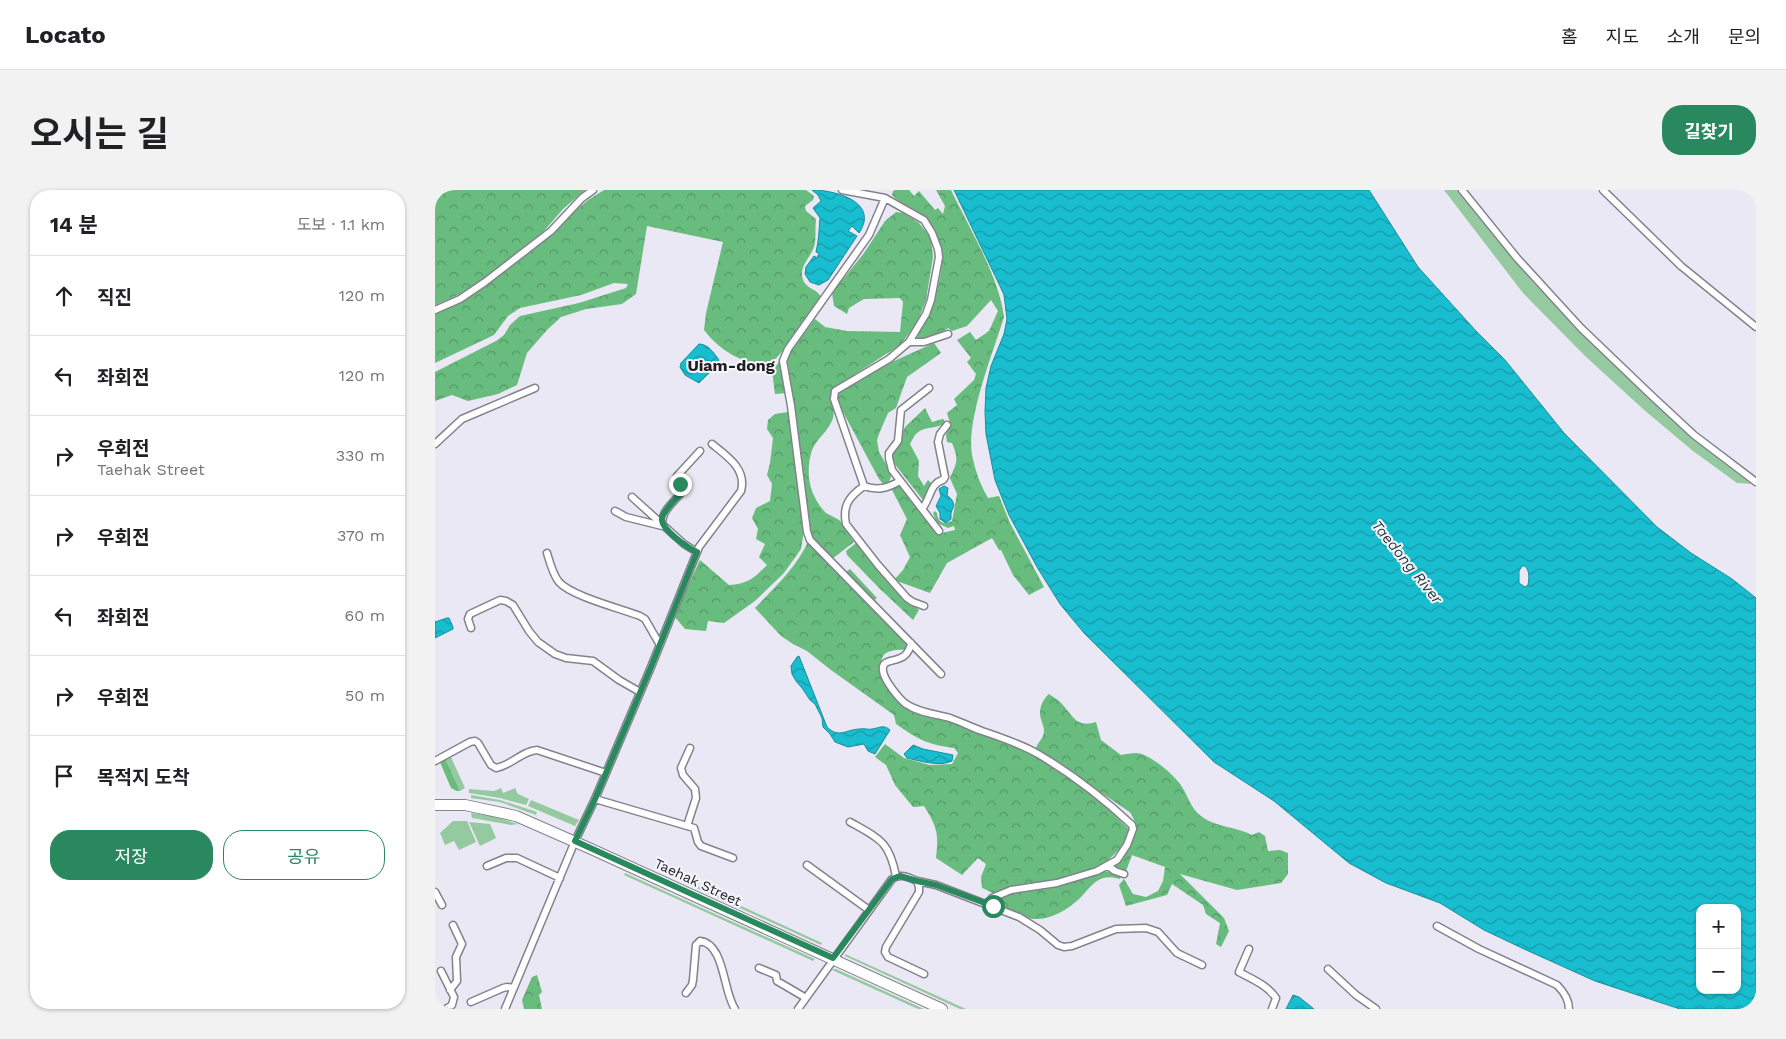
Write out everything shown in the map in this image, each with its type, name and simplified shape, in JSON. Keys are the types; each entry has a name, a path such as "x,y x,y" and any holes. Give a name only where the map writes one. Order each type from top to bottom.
{"main road":[{"name":"Taehak Street","path":"435,805 465,805 516,816 575,841 942,1009"}],"street":[{"path":"435,310 460,300 485,282 551,231 582,198 593,190"},
{"path":"842,190 885,198 924,220 932,233 938,249 938,269 931,300 926,314 909,342 889,359 840,388 834,395 833,399 864,486"},
{"path":"1462,190 1517,258 1581,328 1694,435 1756,482"},
{"path":"1603,190 1681,266 1756,327"},
{"path":"885,198 869,235 788,349 783,361 791,406 807,532 810,540 941,674"},
{"path":"909,342 924,342 948,334"},
{"path":"435,444 462,419 535,388"},
{"path":"929,388 900,412 898,441 889,453 889,458 892,470 900,482 939,531"},
{"path":"922,509 928,502 933,486 945,477 939,434 947,425"},
{"path":"505,1009 660,645 697,552 703,539 741,491 743,484 741,474 734,461 712,444"},
{"path":"663,526 661,520 663,515 683,489 677,476 700,452"},
{"path":"864,486 876,489 889,488 900,482"},
{"path":"864,486 850,498 847,504 846,524 877,565 907,598 924,606"},
{"path":"632,497 684,544 697,552"},
{"path":"615,512 626,518 663,526"},
{"path":"547,553 555,576 563,586 576,593 645,619 660,645"},
{"path":"471,628 468,619 470,614 500,600 506,601 513,605 538,642 550,651 566,658 593,661 619,680 640,692"},
{"path":"911,643 910,650 906,656 901,659 887,661 883,664 882,668 883,673 898,696 906,704 919,710 949,718 1037,753 1099,795 1133,829 1127,845 1117,860 1108,866 1057,884 1011,890 993,898 989,905"},
{"path":"435,761 475,741 491,765 496,768 506,766 530,750 537,750 606,773"},
{"path":"687,826 696,798 695,789 683,775 681,768 690,748"},
{"path":"595,799 694,828 701,846 733,858"},
{"path":"851,822 876,836 886,846 890,852 896,876"},
{"path":"487,866 506,858 517,858 560,878"},
{"path":"807,865 869,910"},
{"path":"1108,866 1124,874"},
{"path":"798,1009 833,958 896,876 936,885 1019,917 1040,930 1058,945 1064,947 1116,929 1146,928 1157,932 1177,953 1202,966"},
{"path":"917,881 919,892 885,947 885,952 888,957 924,974"},
{"path":"435,893 442,905"},
{"path":"450,990 457,981 456,957 462,944 453,925"},
{"path":"1437,926 1479,949 1557,985 1568,1000 1569,1009"},
{"path":"686,992 692,985 696,945 700,941 704,942 713,946 730,1000 735,1009"},
{"path":"1249,949 1239,972 1262,983 1273,994 1276,998 1272,1009"},
{"path":"759,968 776,976 777,981 806,998"},
{"path":"1328,969 1356,995 1376,1009"},
{"path":"441,971 455,997 454,1002 446,1009"},
{"path":"471,1002 507,986 514,988"}],"green space":[{"path":"435,190 585,190 563,209 544,231 482,280 458,295 435,305"},
{"path":"604,190 806,190 814,196 813,200 805,206 806,211 816,219 814,247 804,266 802,276 804,282 821,297 789,344 770,365 742,359 717,344 704,330 706,313 723,242 647,226 636,294 622,304 586,309 561,317 527,353 517,385 498,394 468,401 452,395 435,401 435,372 496,341 504,335 510,325 520,316 579,303 626,288 628,284 614,283 581,295 520,308 508,316 494,335 435,363 435,314 462,302 487,284 555,232 571,214 588,200"},
{"path":"895,190 909,190 914,196 919,191 935,210 938,208 943,214 945,206 936,190 951,190 996,285 1004,317 987,367 977,405 971,440 972,455 978,477 988,498 999,496 1010,523 1044,587 1029,595 1013,575 1001,550 999,550 992,538 947,563 930,593 894,580 903,570 910,557 900,535 907,519 892,490 894,487 902,486 937,532 942,533 955,530 954,526 948,528 937,523 933,513 935,511 942,522 952,521 957,494 950,478 956,464 956,453 952,443 947,442 946,435 950,423 947,413 957,405 954,399 974,380 976,374 967,362 971,358 957,340 970,332 976,340 989,331 998,311 991,300 967,326 952,331 948,328 930,338 918,339 917,335 931,308 940,277 942,262 940,247 936,232 927,219 919,212 896,199 892,195"},
{"path":"1444,190 1458,190 1532,281 1579,330 1692,438 1753,484 1737,483 1693,451 1643,409 1584,355 1523,293"},
{"path":"896,212 903,213 919,223 931,238 933,257 926,300 917,323 900,345 834,388 832,393 833,418 829,427 812,450 809,475 815,498 827,513 841,522 854,542 832,559 809,533 787,356 815,319 825,327 847,331 900,332 903,302 900,298 864,299 849,308 847,314 834,306 832,293 864,253 885,221"},
{"path":"934,343 941,353 907,377 896,408 888,413 879,434 877,440 879,452 889,469 891,477 888,484 884,485 836,399 838,393 841,389 883,366"},
{"path":"779,362 781,363 787,393 775,394 772,371"},
{"path":"925,408 932,422 943,419 946,423 920,431 915,435 910,444 919,461 918,476 924,486 928,480 932,484 926,500 923,500 893,462 893,455 905,427"},
{"path":"788,412 804,530 801,549 784,573 755,601 724,623 708,621 706,631 685,629 674,616 700,560 729,585 750,579 767,565 759,557 765,544 756,539 758,529 752,518 756,508 770,501 772,484 767,475 773,438 767,429 768,420 775,414"},
{"path":"808,542 905,641 907,650 894,650 885,654 882,659 884,674 898,700 1037,755 1088,790 1129,829 1119,850 1111,858 1092,870 1081,874 993,893 982,888 981,877 986,864 978,858 962,875 936,858 936,830 932,819 924,806 913,807 895,785 886,765 875,757 885,744 904,758 930,765 952,764 958,753 954,748 936,745 923,740 896,724 894,715 807,651 781,636 755,608 791,569"},
{"path":"856,543 893,587 919,610 913,620 847,555 846,551"},
{"path":"850,569 877,598 873,601 846,572"},
{"path":"1049,694 1059,701 1076,720 1084,724 1096,722 1101,740 1121,755 1141,754 1162,766 1179,782 1192,806 1207,820 1252,835 1259,832 1265,836 1268,851 1280,850 1288,853 1288,874 1281,883 1237,890 1180,874 1224,918 1229,931 1221,947 1216,944 1220,923 1206,914 1203,905 1172,884 1167,895 1126,906 1119,885 1124,879 1133,894 1146,897 1158,891 1163,881 1165,867 1132,855 1126,871 1120,870 1113,865 1129,845 1137,827 1131,813 1036,748 1044,733 1040,709 1044,699"},
{"path":"450,755 465,788 460,791 445,758"},
{"path":"445,758 460,791 451,788 439,760"},
{"path":"501,788 503,793 515,788 518,794 529,799 526,805 469,793 469,789 494,791"},
{"path":"471,795 500,800 537,812 536,815 500,802 471,798"},
{"path":"531,800 579,820 575,826 528,806"},
{"path":"471,813 492,816 518,824 511,825 472,818"},
{"path":"453,821 467,821 476,842 459,850 454,841 445,845 440,833"},
{"path":"469,822 490,824 496,838 480,846"},
{"path":"1105,871 1121,876 1120,879 1106,877 1096,881 1069,907 1058,914 1046,918 1030,919 998,904 996,898 1011,891"},
{"path":"667,872 822,943 821,945 666,874"},
{"path":"625,873 815,959 813,961 624,875"},
{"path":"845,954 966,1009 960,1009 845,956"},
{"path":"834,969 924,1009 918,1009 832,970"},
{"path":"537,975 542,992 539,995 542,1009 524,1009 522,1000 532,977"}],"water":[{"path":"812,190 843,195 859,206 864,213 864,222 859,233 852,226 848,231 857,236 828,280 819,285 810,282 805,274 806,267 814,256 817,258 819,253 816,252 820,218 813,208 821,201"},
{"name":"Taedong River","path":"954,190 1369,190 1418,267 1505,360 1564,433 1657,527 1756,598 1756,1009 1680,1009 1595,981 1524,949 1484,930 1440,903 1386,883 1349,863 1274,801 1214,762 1084,633 1060,604 1037,567 1009,515 995,480 986,434 985,412 986,388 991,366 1004,334 1007,319 1004,295","holes":["1522,566 1525,566 1529,578 1528,585 1525,587 1519,583 1519,571"]},
{"path":"699,344 708,347 719,360 716,366 699,383 685,375 680,367 681,363"},
{"path":"944,486 948,488 947,495 954,505 951,519 946,523 940,519 940,513 936,506 941,496 939,489"},
{"path":"449,618 453,629 435,638 435,622"},
{"path":"799,656 827,727 831,731 839,733 855,729 883,727 890,730 875,754 868,751 864,744 848,747 835,742 823,727 822,718 815,704 810,700 792,674 791,666"},
{"path":"913,745 953,755 952,761 936,763 907,758 904,754"},
{"path":"1293,995 1299,997 1314,1009 1286,1009"}],"district":[{"name":"Uiam-dong","path":"731,365"}],"route":[{"path":"680,484 683,489 681,493 661,520 663,526 690,549 697,552 695,559 595,799 575,841 833,958 896,876 936,885 993,906"}]}
